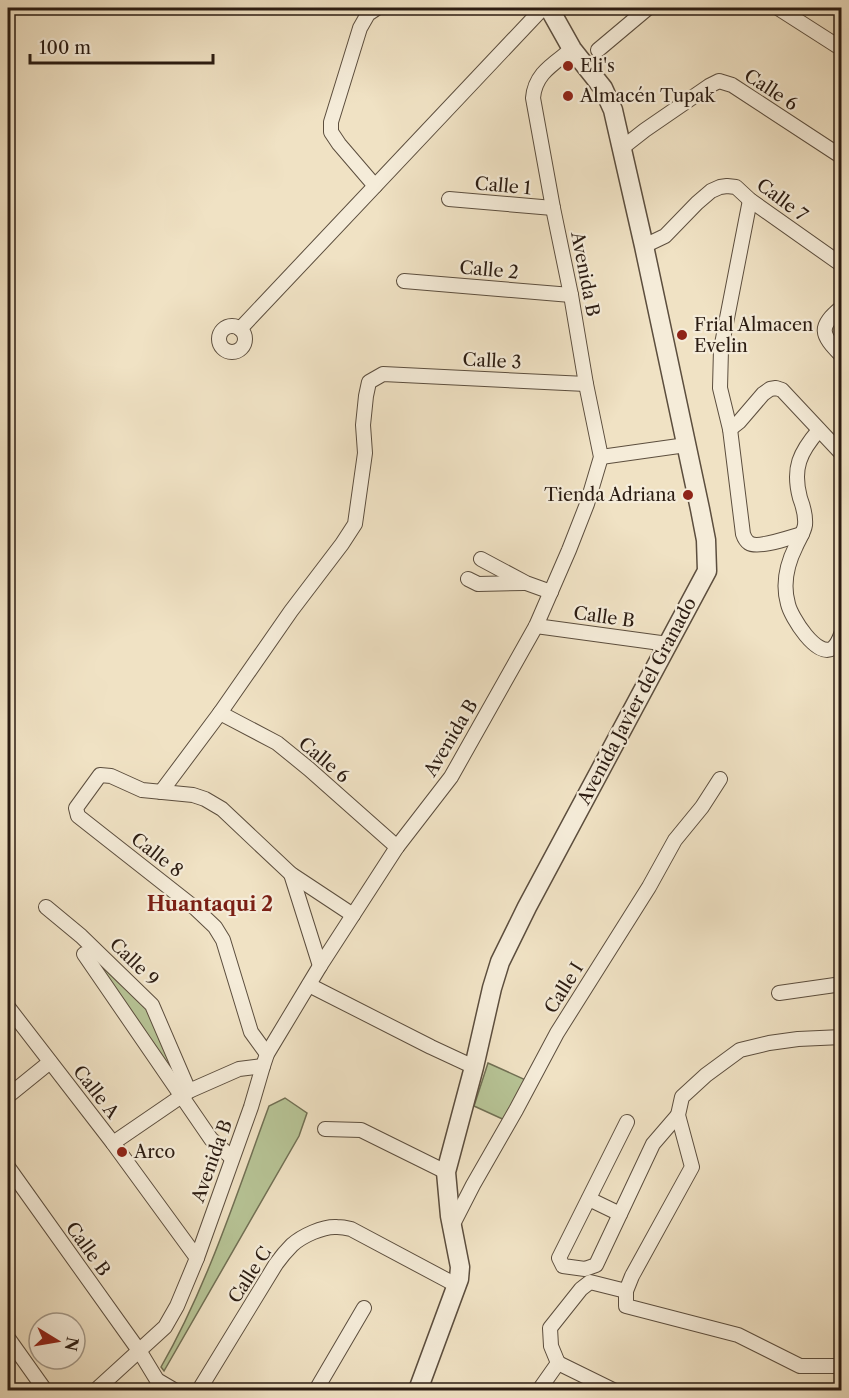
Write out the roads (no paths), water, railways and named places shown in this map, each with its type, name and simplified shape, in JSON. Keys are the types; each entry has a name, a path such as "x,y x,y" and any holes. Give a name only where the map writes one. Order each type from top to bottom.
{"street":[{"path":"375,186 339,144 331,132 331,122 360,28 368,14 376,8"},
{"path":"240,329 543,8"},
{"name":"Avenida Javier del Granado","path":"418,1390 458,1286 460,1267 452,1226 446,1172 492,988 504,950 703,579 707,562 706,540 613,110 603,88 572,49 549,8"},
{"path":"598,50 648,8"},
{"path":"778,8 842,49"},
{"name":"Avenida B","path":"96,1390 165,1327 177,1306 197,1258 251,1107 265,1060 320,966 397,847 451,777 536,626 587,504 601,457 534,108 534,90 539,77 572,49"},
{"name":"Calle 6","path":"622,148 682,104 719,81 732,85 842,157"},
{"name":"Calle 7","path":"644,246 665,236 697,202 711,191 727,186 736,187 750,200 842,265"},
{"name":"Calle 1","path":"449,199 553,208"},
{"path":"750,200 721,349 720,388 730,429 743,534 747,542 763,544 802,534"},
{"name":"Calle 2","path":"404,281 571,295"},
{"path":"842,307 829,318 824,333 842,356"},
{"name":"Calle 3","path":"161,792 355,524 365,453 363,425 367,386 371,380 383,374 586,384"},
{"path":"730,429 763,394 776,388 782,390 842,454"},
{"path":"819,430 806,446 797,466 797,486 805,516 805,527 788,561 785,580 788,604 801,629 819,648 826,650 832,648 838,642 842,632"},
{"path":"601,457 686,445"},
{"path":"481,560 526,583 551,592"},
{"path":"468,579 478,584 526,583"},
{"name":"Calle B","path":"536,626 668,644"},
{"name":"Calle 6","path":"220,713 277,743 397,847"},
{"name":"Calle 8","path":"161,792 142,790 111,776 100,775 76,808 78,816 195,908 215,927 223,940 251,1032 265,1060"},
{"name":"Calle I","path":"452,1226 556,1033 649,887 675,840 702,807 720,779"},
{"path":"161,792 193,795 222,809 291,874 353,915"},
{"path":"291,874 320,966"},
{"name":"Calle 9","path":"46,907 81,936 152,1005 185,1094"},
{"path":"84,954 185,1094 210,1139 232,1158"},
{"path":"779,993 842,984"},
{"path":"309,985 474,1067"},
{"name":"Calle A","path":"8,1007 113,1143 197,1258"},
{"path":"842,1037 769,1042 740,1050 682,1097 678,1115 692,1167 626,1291 626,1306 738,1335 800,1366 842,1366"},
{"path":"113,1143 185,1094 265,1060"},
{"path":"8,1096 50,1062"},
{"path":"627,1122 559,1258 563,1266 585,1269 596,1265 653,1144 678,1115"},
{"path":"325,1129 361,1130 446,1172"},
{"name":"Calle B","path":"8,1167 140,1352 157,1380 174,1390"},
{"path":"589,1199 620,1214"},
{"name":"Calle C","path":"199,1390 284,1253 293,1244 328,1227 351,1229 458,1286"},
{"path":"613,1390 558,1363 551,1346 550,1328 581,1289 590,1282 626,1291"},
{"path":"316,1390 364,1308"},
{"path":"8,1338 45,1390"},
{"path":"539,1390 558,1363"}],"place":[{"name":"Eli's","path":"568,66"},
{"name":"Almacén Tupak","path":"568,96"},
{"name":"Frial Almacen Evelin","path":"682,335"},
{"name":"Tienda Adriana","path":"688,495"},
{"name":"Arco","path":"122,1152"}],"district":[{"name":"Huantaqui 2","path":"210,904"}]}
